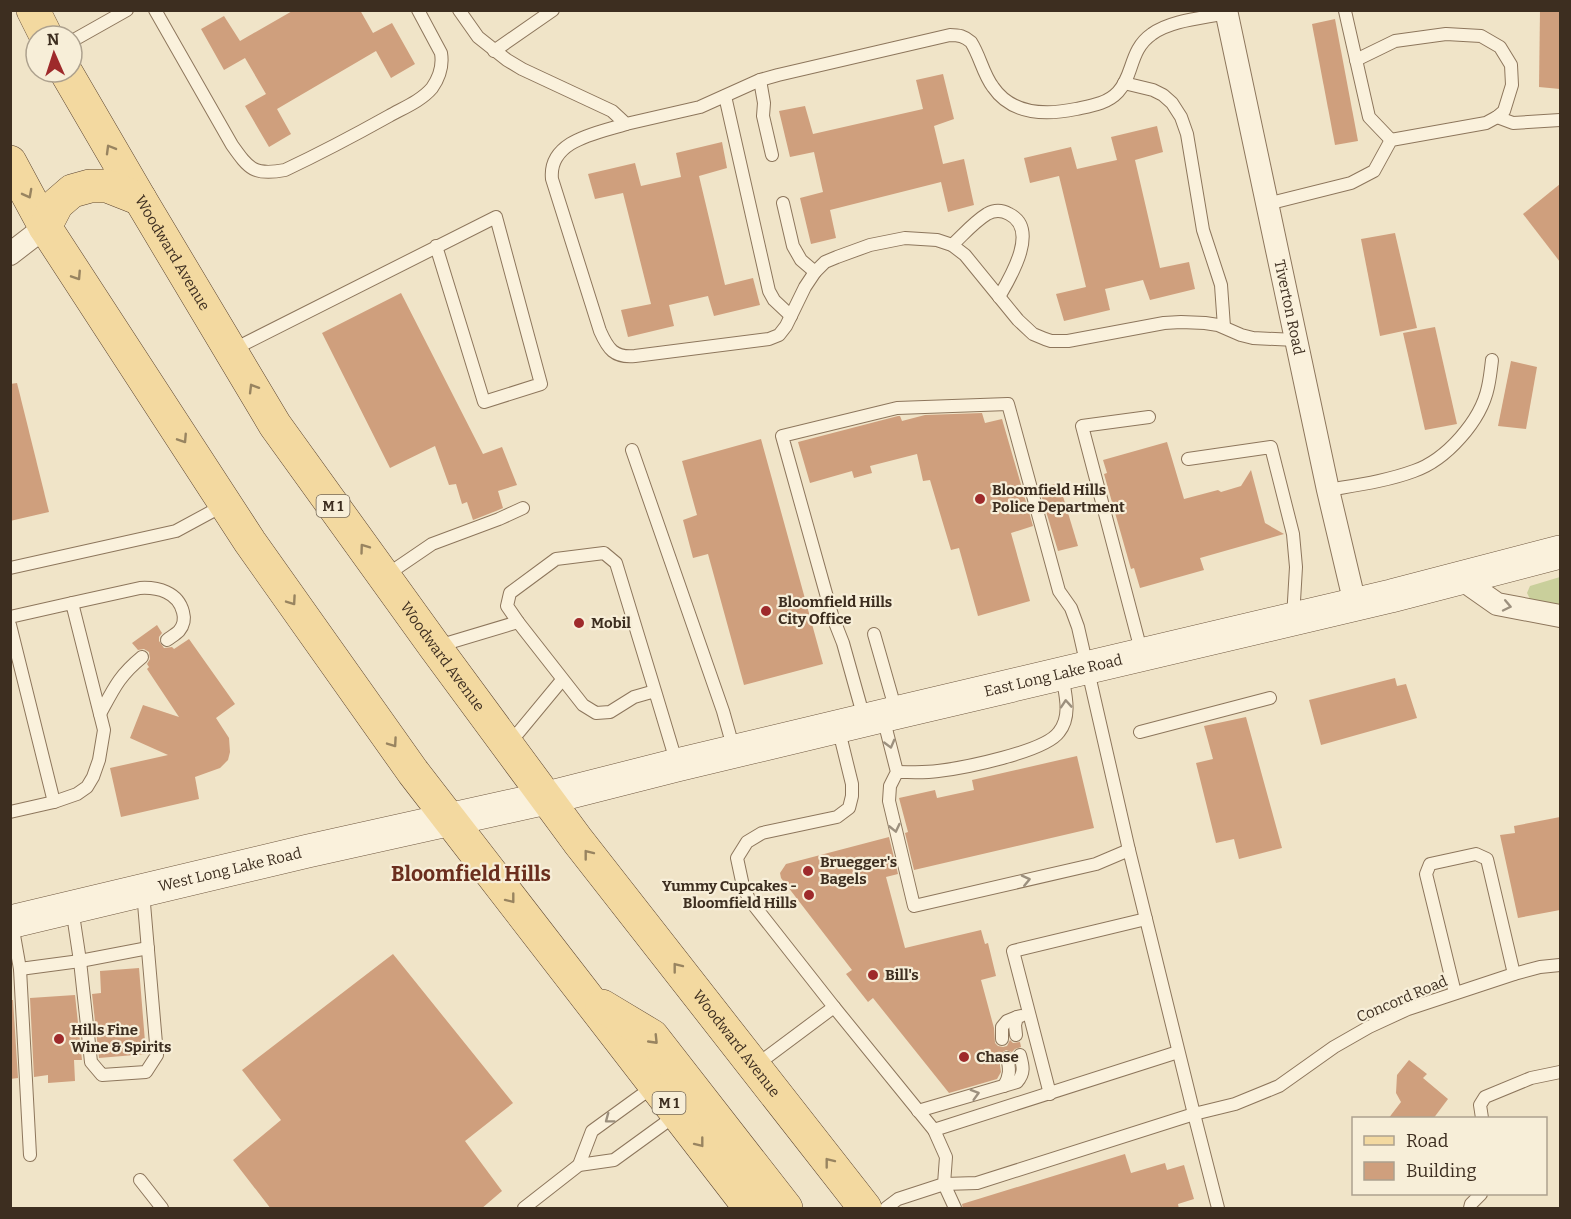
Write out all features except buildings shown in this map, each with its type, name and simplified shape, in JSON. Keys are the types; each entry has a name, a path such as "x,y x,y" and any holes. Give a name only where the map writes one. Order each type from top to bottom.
{"main road":[{"path":"33,10 40,24"},
{"name":"Woodward Avenue","path":"73,84 275,425 578,841 865,1209"},
{"name":"M 1","path":"10,162 45,226 250,542 413,772 750,1209"},
{"path":"45,226 57,204 72,191 90,186 107,186 140,199"},
{"name":"East Long Lake Road","path":"547,798 1355,604 1560,552"},
{"name":"West Long Lake Road","path":"11,922 143,889 547,798"},
{"path":"587,998 652,1036 786,1209"}],"street":[{"name":"Tiverton Road","path":"1226,12 1328,490 1355,604"},
{"path":"10,254 45,226"},
{"path":"1460,578 1497,604 1560,616"}],"lane":[{"path":"84,34 127,10"},
{"path":"155,10 242,158 250,167 261,172 285,170 355,135 422,97 432,87 441,69 441,53 418,10"},
{"path":"459,10 478,37 494,51 522,69 612,111 626,124"},
{"path":"494,51 553,10"},
{"path":"1345,11 1368,117 1391,140"},
{"path":"1226,12 1176,23 1152,33 1137,49 1124,83 1118,92 1099,104 1064,112 1023,110 998,94 992,87 971,42 966,37 950,35 760,80 699,107 626,124 570,144 558,155 553,165 552,179 600,331 609,348 618,355 626,357 769,339 779,335 815,272 825,262 837,256 891,240 919,238 952,245 965,255 1018,320 1028,330 1051,341 1068,341 1164,323 1181,322 1224,327 1253,338 1296,340"},
{"path":"1356,60 1395,41 1446,34 1480,36 1500,46 1511,65 1512,85 1504,111 1497,117 1486,123 1391,140"},
{"path":"760,80 772,155"},
{"path":"1124,83 1153,90 1163,95 1172,103 1181,117 1203,230 1221,285 1224,327"},
{"path":"724,96 769,291 774,300 790,316"},
{"path":"1497,117 1514,123 1560,120"},
{"path":"1267,204 1351,183 1374,171 1391,140"},
{"path":"783,203 793,246 801,260 815,272"},
{"path":"952,245 980,219 992,212 1002,211 1016,219 1022,235 1021,250 1012,274 999,297"},
{"path":"231,350 436,246 496,217 541,384 484,402 436,246"},
{"path":"1328,490 1400,476 1424,467 1444,453 1456,443 1476,418 1488,389 1492,360"},
{"path":"1008,404 1059,591 1075,617 1075,671 1065,721 1059,732 1044,744 1025,751 939,771 897,772 870,719 832,615 783,436 897,408 1008,404"},
{"path":"1142,655 1083,426 1149,417"},
{"path":"1188,459 1271,447 1293,534 1296,567 1293,619"},
{"path":"632,450 723,711 734,752"},
{"path":"10,568 176,531 225,504"},
{"path":"384,576 432,544 523,508"},
{"path":"655,691 634,697 610,712 596,713 583,705 507,606 510,592 556,559 604,553 616,563 655,691 677,765"},
{"path":"10,617 151,587 173,595 181,606 183,624 178,632 167,640"},
{"path":"10,812 77,794 87,787 93,777 104,730 72,603"},
{"path":"435,647 518,622"},
{"path":"10,625 54,802"},
{"path":"874,634 870,719 852,784 849,808 837,817 762,833 747,842 737,858 743,886 749,899 934,1130 946,1157 944,1184 955,1209"},
{"path":"100,714 122,676 142,657"},
{"path":"1075,671 1129,850 1218,1209"},
{"path":"508,745 562,680"},
{"path":"1140,732 1270,698"},
{"path":"897,772 890,786 889,801 914,906 1096,864 1129,850"},
{"path":"1455,993 1426,874 1430,864 1476,854 1487,859 1515,974"},
{"path":"72,907 91,1062 102,1075 146,1072 157,1055 143,889"},
{"path":"1050,1094 1023,1015 1013,951 1146,920"},
{"path":"11,922 20,969 30,1155"},
{"path":"20,969 80,961 148,948"},
{"name":"Concord Road","path":"886,1209 898,1199 944,1184 977,1183 1194,1114 1234,1104 1279,1086 1334,1047 1369,1027 1408,1009 1515,974 1540,967 1560,965"},
{"path":"754,1067 834,1006"},
{"path":"1016,1035 1015,1025 1023,1015"},
{"path":"1002,1039 1002,1027 1007,1021 1023,1015"},
{"path":"934,1130 1179,1052"},
{"path":"918,1111 1017,1082 1022,1077 1024,1068 1020,1054"},
{"path":"1004,1086 1010,1068 1007,1058"},
{"path":"1482,1117 1480,1105 1485,1097 1531,1078 1560,1072"},
{"path":"524,1209 579,1165 592,1131 655,1085"},
{"path":"579,1165 614,1160 677,1114"},
{"path":"140,1180 162,1209"},
{"path":"1467,1207 1480,1195"}],"green space":[{"path":"1560,577 1560,608 1531,601 1527,593 1530,586"}],"place":[{"name":"Bloomfield Hills Police Department","path":"980,499"},
{"name":"Bloomfield Hills City Office","path":"766,611"},
{"name":"Mobil","path":"579,623"},
{"name":"Bruegger's Bagels","path":"808,871"},
{"name":"Yummy Cupcakes - Bloomfield Hills","path":"809,895"},
{"name":"Bill's","path":"873,975"},
{"name":"Hills Fine Wine & Spirits","path":"59,1039"},
{"name":"Chase","path":"964,1057"}],"district":[{"name":"Bloomfield Hills","path":"471,874"}]}
